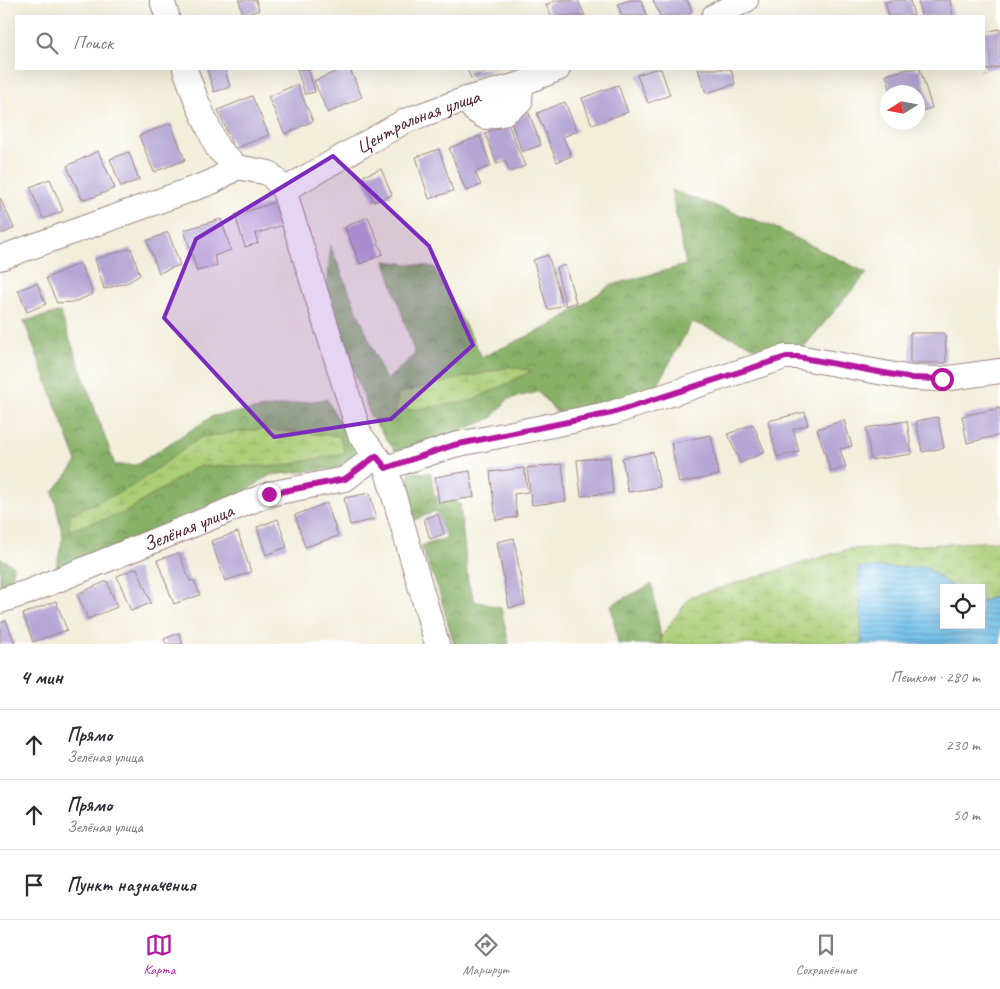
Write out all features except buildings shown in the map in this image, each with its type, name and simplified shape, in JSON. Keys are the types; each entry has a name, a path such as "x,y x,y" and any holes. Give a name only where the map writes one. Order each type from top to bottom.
{"street":[{"path":"162,0 167,15"},
{"path":"716,15 746,0"},
{"path":"185,70 218,149 237,167 269,173 284,190 360,435 381,462 437,644"},
{"name":"Центральная улица","path":"284,190 405,121 466,99 521,84 556,70"},
{"path":"0,258 212,182 237,167"},
{"name":"Зелёная улица","path":"0,601 28,592 269,494 345,479 381,462 612,413 786,357 798,357 911,378 942,379 1000,371"}],"highlighted area":[{"path":"333,156 429,246 473,345 391,419 274,437 164,318 196,239"}],"green space":[{"path":"671,190 774,227 867,273 801,350 768,354 739,340 692,322 653,393 561,417 538,392 508,399 492,418 446,437 395,451 371,417 327,298 330,245 386,381 415,354 385,261 434,267 482,357 552,325 611,285 686,265"},
{"path":"60,312 115,465 136,465 213,416 327,399 344,431 362,455 339,468 270,475 245,492 71,566 56,568 63,537 53,492 77,462 24,321"},
{"path":"510,367 532,371 471,401 395,412 398,394"},
{"path":"264,429 339,436 345,453 281,466 198,466 124,513 69,530 70,514 131,487 201,437"},
{"path":"410,472 431,473 434,496 460,504 468,582 475,601 501,608 509,644 454,644 438,588 421,546 447,538 436,511 414,520 406,492"},
{"path":"1000,541 1000,594 985,600 985,584 949,584 926,567 862,643 859,644 662,644 661,637 690,597 849,549"},
{"path":"0,558 13,565 12,590 0,594"},
{"path":"652,584 662,644 618,644 611,605"}],"water":[{"path":"926,567 949,584 940,584 940,629 985,629 985,600 1000,594 1000,644 859,644 862,643 858,568"}],"route":[{"path":"269,494 345,479 376,456 386,468 454,445 612,413 786,357 798,357 911,378 942,379"}]}
